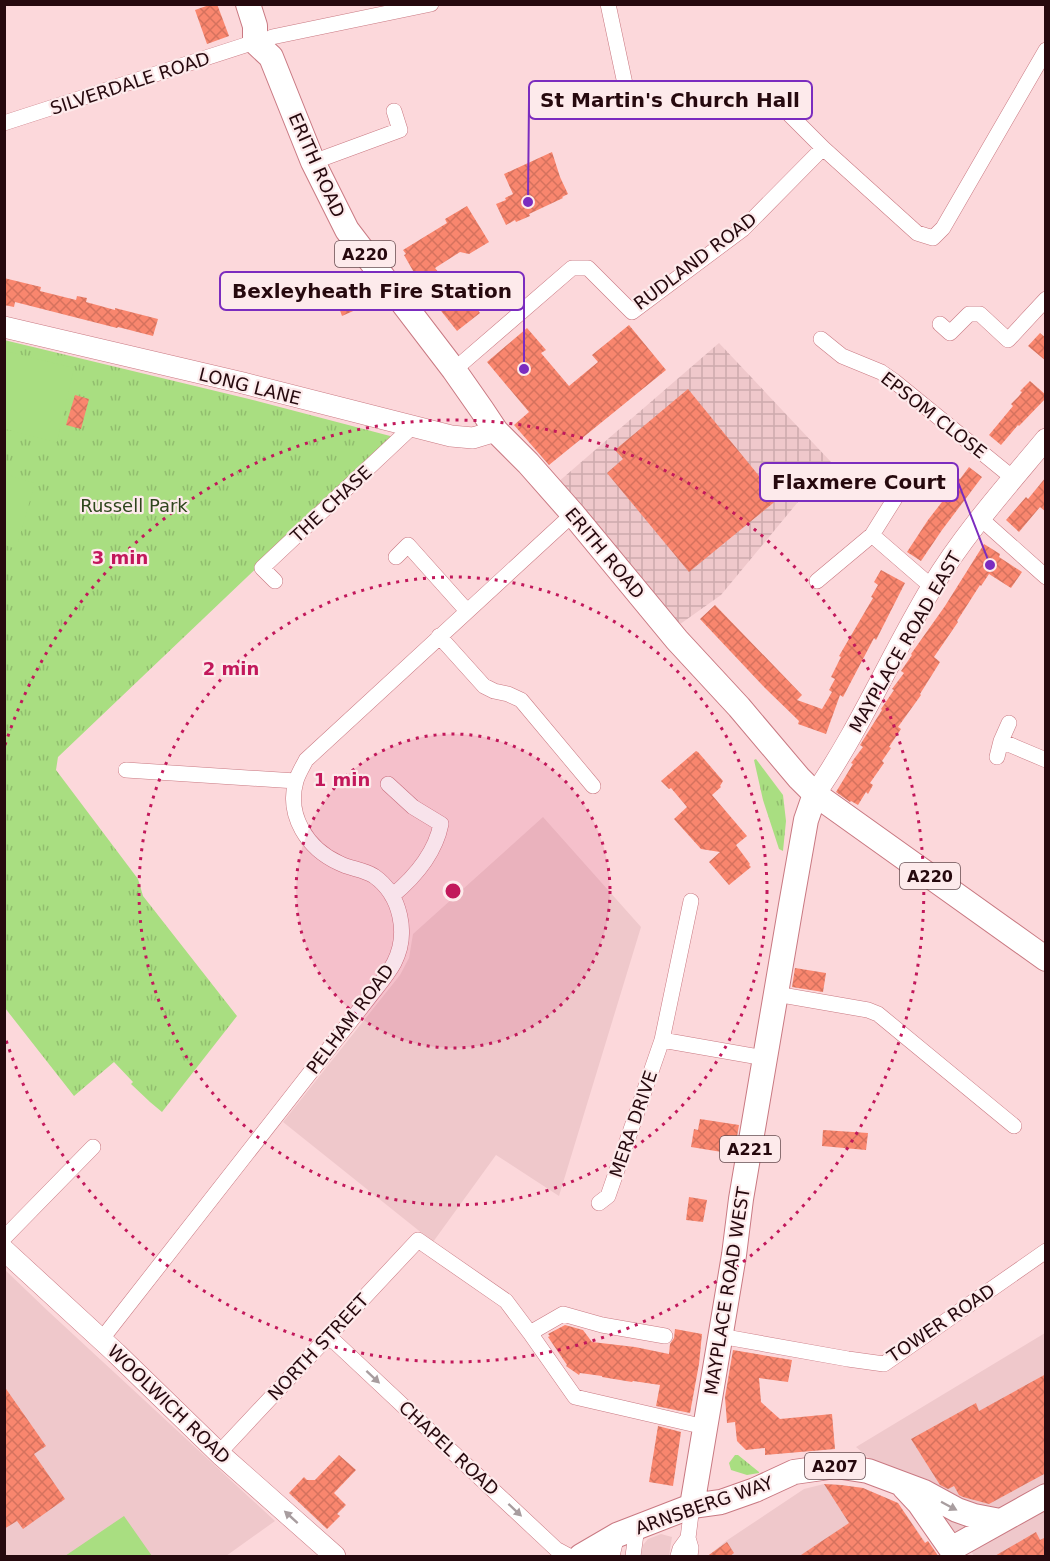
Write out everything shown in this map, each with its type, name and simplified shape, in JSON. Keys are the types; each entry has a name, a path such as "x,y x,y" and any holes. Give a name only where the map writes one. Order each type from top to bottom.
{"main road":[{"name":"ERITH ROAD","path":"260,33 313,162 347,230 454,370 496,431 573,514 677,640 814,794 1046,958"},
{"name":"MAYPLACE ROAD WEST","path":"692,1506 701,1426 720,1336 741,1199 806,820 814,794"},
{"name":"ARNSBERG WAY","path":"581,1557 692,1506 721,1502 755,1490 794,1472 820,1467 836,1466 868,1471 924,1492 957,1510 1000,1521"},
{"name":"ARNSBERG WAY","path":"900,1483 919,1503 954,1553"},
{"name":"A207","path":"954,1553 1000,1521 1046,1496"}],"street":[{"name":"SILVERDALE ROAD","path":"4,123 260,33 431,4"},
{"path":"608,4 631,112"},
{"path":"787,112 823,148 917,233 933,238 943,228 1046,50"},
{"path":"313,162 400,130 394,111"},
{"name":"RUDLAND ROAD","path":"454,370 572,268 588,268 632,312 743,229 823,148"},
{"path":"940,324 950,333 969,314 980,314 1008,340 1044,306"},
{"name":"LONG LANE","path":"4,327 451,436 473,438 496,431"},
{"name":"EPSOM CLOSE","path":"821,339 842,356 881,372 894,381 1013,478"},
{"name":"THE CHASE","path":"275,581 262,568 413,426"},
{"name":"MAYPLACE ROAD EAST","path":"814,794 842,752 932,587 980,518 1046,439"},
{"path":"817,581 872,535 904,484"},
{"name":"PELHAM ROAD","path":"101,1340 394,964 399,950 402,933 400,914 385,886 363,870 341,865 323,855 303,834 294,802 296,781 306,760 573,514"},
{"path":"980,518 1046,577"},
{"path":"872,535 932,587"},
{"path":"396,557 408,545 467,611"},
{"path":"439,636 484,687 521,700 592,786"},
{"path":"997,757 1009,723"},
{"path":"1001,741 1046,760"},
{"path":"126,770 296,781"},
{"path":"388,784 414,807 441,824 438,838 421,867 408,883 392,896"},
{"name":"MERA DRIVE","path":"599,1203 608,1196 662,1040 691,901"},
{"path":"776,994 868,1010 878,1014 1014,1126"},
{"path":"662,1040 765,1058"},
{"path":"4,1238 93,1147"},
{"name":"NORTH STREET","path":"219,1453 322,1343 328,1340 330,1334 418,1240 506,1301 530,1333"},
{"name":"WOOLWICH ROAD","path":"4,1250 325,1552"},
{"name":"TOWER ROAD","path":"720,1336 884,1364 1046,1251"},
{"path":"665,1336 602,1325 562,1314 530,1333 575,1397 701,1426"},
{"name":"CHAPEL ROAD","path":"328,1340 334,1342 352,1358 556,1549 569,1557"},
{"path":"690,1557 691,1548 688,1538 692,1506"},
{"path":"678,1557 680,1549 688,1538"},
{"path":"622,1540 633,1557"}],"shaded area":[{"path":"719,343 831,462 721,595 676,627 557,483"},
{"path":"543,817 641,927 559,1196 496,1155 433,1242 283,1122 400,975 409,958 413,934"},
{"path":"4,1269 275,1521 226,1556 5,1556"},
{"path":"1045,1333 1045,1556 974,1556 962,1537 856,1447"},
{"path":"824,1484 863,1488 898,1503 935,1556 708,1556 726,1541 804,1489"},
{"path":"661,1534 672,1537 669,1556 641,1556 643,1545 648,1539"}],"green space":[{"name":"Russell Park","path":"4,340 249,399 394,437 58,757 56,770 138,879 143,896 237,1016 162,1112 131,1084 133,1082 114,1062 74,1096 5,1008"},
{"path":"5,351 74,368 57,442 5,429"},
{"path":"5,474 35,483 16,549 5,545"},
{"path":"756,759 783,795 786,821 783,851 779,849 763,800 754,760"},
{"path":"735,1455 759,1473 747,1475 731,1470 729,1463"},
{"path":"124,1516 152,1556 65,1556"}],"building":[{"path":"217,4 229,36 207,44 195,10"},
{"path":"552,152 568,194 529,214 530,216 506,225 496,204 513,194 504,174"},
{"path":"467,206 489,242 469,254 460,252 435,268 464,305 471,301 480,313 457,331 416,276 403,250 447,223 445,219"},
{"path":"4,278 41,287 40,291 76,300 77,296 87,298 86,302 158,319 153,336 15,302 14,307 4,305"},
{"path":"347,286 352,299 356,298 360,308 342,316 338,305 333,307 327,294"},
{"path":"629,325 666,370 549,465 514,425 529,412 487,362 527,328 546,350 541,353 569,386 598,362 592,355"},
{"path":"1040,333 1046,338 1046,361 1028,346"},
{"path":"1030,381 1046,395 1046,398 1001,445 989,435 1013,406 1011,404 1022,392 1020,391"},
{"path":"688,389 778,499 689,572 607,473 623,459 615,450"},
{"path":"75,395 89,399 81,429 66,425"},
{"path":"969,467 982,477 921,561 907,552 952,489 949,486 956,477 960,479"},
{"path":"1046,477 1046,512 1040,507 1019,532 1006,520 1026,497 1028,499"},
{"path":"984,544 1022,572 1011,588 989,574 980,585 934,657 940,662 921,695 898,727 901,729 882,761 884,763 870,783 873,785 868,794 866,792 858,805 850,802 836,792 853,764 851,763 863,747 860,745 894,690 892,689 904,673 901,671 911,654"},
{"path":"881,570 905,583 843,697 840,695 826,734 798,724 799,721 700,619 715,605 802,695 797,700 822,709 832,692 829,690 835,679 831,677 841,657 839,656 873,598 871,597 878,585 874,582"},
{"path":"696,751 723,781 721,787 712,795 747,836 736,845 751,867 729,885 709,862 720,852 701,849 674,819 687,807 671,788 669,789 661,781"},
{"path":"795,968 826,973 823,992 792,987"},
{"path":"700,1119 739,1125 734,1154 691,1147 694,1129 698,1130"},
{"path":"823,1130 868,1133 866,1150 822,1146"},
{"path":"689,1197 707,1200 703,1222 686,1220"},
{"path":"565,1325 583,1330 592,1342 669,1354 675,1329 702,1334 690,1413 656,1406 660,1385 580,1373 579,1375 566,1366 548,1337 550,1336 548,1334"},
{"path":"733,1350 792,1360 788,1382 759,1378 761,1402 780,1419 832,1414 835,1449 765,1455 765,1448 746,1450 737,1441 735,1422 727,1423 725,1397"},
{"path":"1046,1374 1046,1473 989,1504 959,1495 954,1486 948,1489 940,1485 911,1439 976,1403 979,1411"},
{"path":"4,1386 46,1446 34,1454 65,1499 23,1529 17,1521 4,1529"},
{"path":"658,1426 681,1432 673,1486 649,1482"},
{"path":"339,1455 356,1470 334,1493 346,1505 337,1514 340,1516 327,1529 289,1493 304,1477 307,1480 315,1480"},
{"path":"824,1484 863,1488 898,1503 925,1543 928,1541 939,1557 798,1557 849,1523"},
{"path":"1036,1532 1040,1540 1046,1537 1046,1557 993,1557"},
{"path":"727,1542 734,1553 729,1557 706,1557"}],"place":[{"name":"St Martin's Church Hall","path":"528,202"},
{"name":"Bexleyheath Fire Station","path":"524,369"},
{"name":"Flaxmere Court","path":"990,565"}]}
